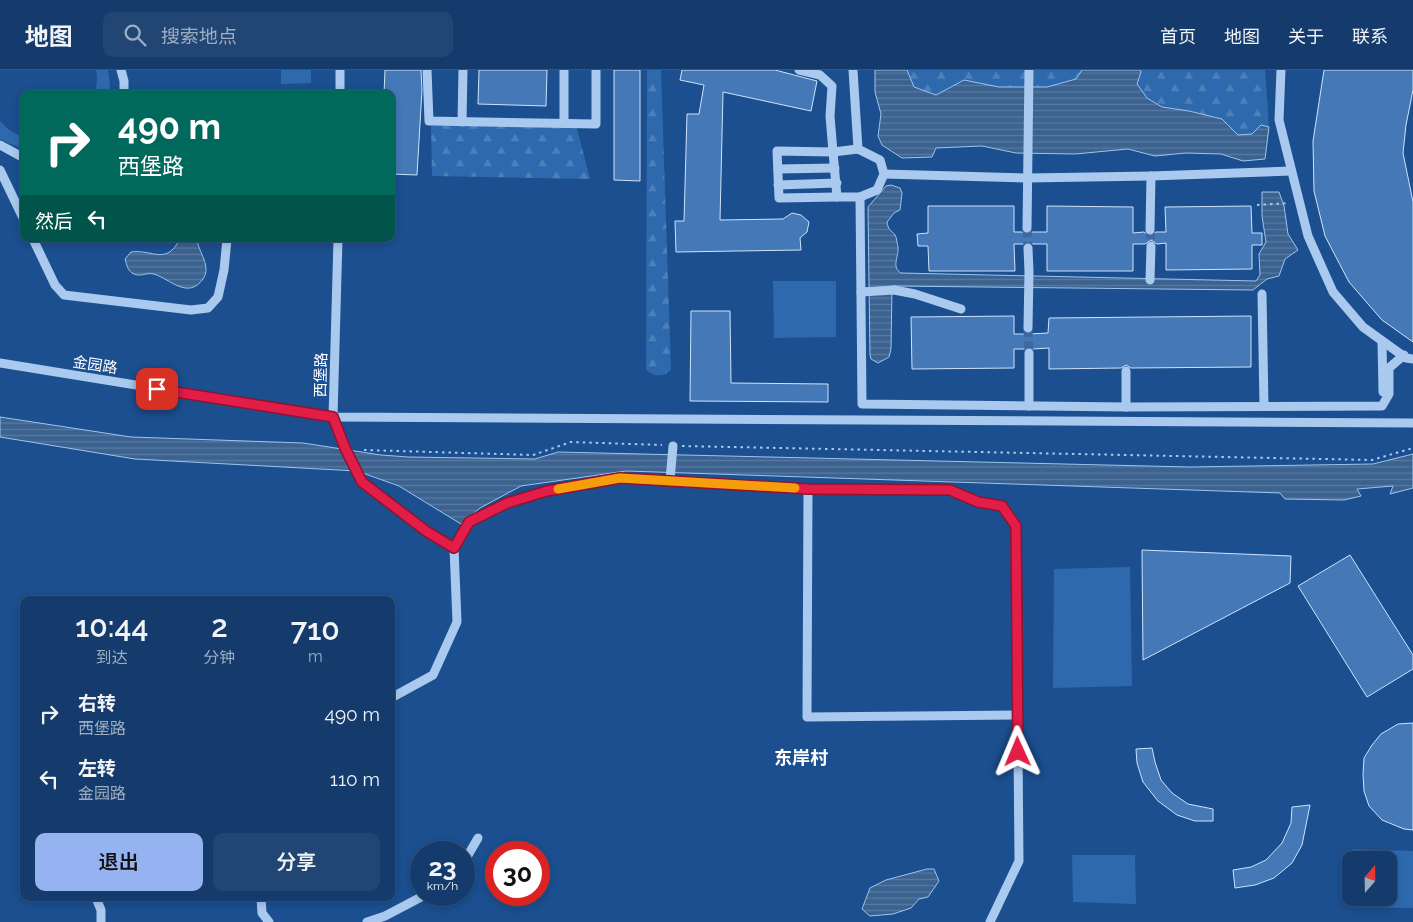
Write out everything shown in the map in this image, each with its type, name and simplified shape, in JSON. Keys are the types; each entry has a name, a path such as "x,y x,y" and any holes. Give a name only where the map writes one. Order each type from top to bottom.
{"street":[{"path":"121,70 124,90"},
{"path":"340,70 340,90"},
{"path":"427,70 429,121 596,124 596,70"},
{"path":"462,122 463,70"},
{"path":"564,70 564,123"},
{"path":"799,70 820,75 832,86 830,116 838,197"},
{"path":"826,70 829,83"},
{"path":"854,70 858,150"},
{"path":"1028,228 1029,70"},
{"path":"1281,70 1279,120 1308,236 1333,292 1363,327 1406,358 1413,359"},
{"path":"0,145 20,156"},
{"path":"858,150 880,160 884,174 877,190 860,197 779,198 777,151 833,152 858,150"},
{"path":"778,169 835,168"},
{"path":"0,170 20,212"},
{"path":"884,174 1028,178 1291,171"},
{"path":"1150,230 1151,176"},
{"path":"778,185 837,183"},
{"path":"860,197 864,292 862,404 1126,407 1382,406 1389,394 1389,368 1404,355"},
{"path":"34,242 55,285 64,295 191,310 208,308 218,297 224,270 227,242"},
{"name":"西堡路","path":"338,242 333,417 360,480 426,531 454,548"},
{"path":"1150,280 1151,246"},
{"path":"1028,248 1028,328"},
{"path":"864,292 894,290 938,300 961,309"},
{"path":"1262,294 1264,406"},
{"path":"1374,406 1383,394 1382,342"},
{"path":"1029,353 1029,406"},
{"name":"金园路","path":"0,363 333,417 1413,423"},
{"path":"1126,371 1126,407"},
{"path":"670,480 673,446"},
{"path":"395,696 433,675 457,622 454,548 469,522 507,503 539,493 620,478 808,489 950,490 978,502 1002,506 1016,526 1019,861 990,922"},
{"path":"808,489 807,717 1018,715"},
{"path":"475,843 478,838"},
{"path":"97,901 101,910 101,922"},
{"path":"261,901 262,913 269,922"},
{"path":"367,922 385,916 410,903"}],"path":[{"path":"1259,205 1284,203"},
{"path":"364,450 533,455 571,442 673,446 1372,460 1413,448"}],"green space":[{"path":"96,70 108,70 109,90 96,89"},
{"path":"281,70 311,70 311,83 281,84"},
{"path":"647,70 661,70 671,370 659,375 646,370"},
{"path":"907,70 1082,70 1076,79 1047,87 999,87 964,80 936,95 914,87"},
{"path":"1140,70 1265,70 1269,127 1261,125 1252,134 1238,135 1222,119 1162,107 1147,98 1137,84"},
{"path":"0,121 9,130 20,136 20,148 10,144 0,139"},
{"path":"576,125 590,179 432,176 431,126"},
{"path":"773,281 836,281 836,337 774,338"},
{"path":"1130,567 1132,686 1053,688 1054,569"},
{"path":"1352,849 1413,851 1413,908 1351,907 1398,906 1398,851 1352,851"},
{"path":"1072,855 1135,855 1136,904 1073,902"}],"shaded area":[{"path":"875,70 907,70 914,87 936,95 964,80 999,87 1047,87 1076,79 1082,70 1140,70 1137,84 1147,98 1162,107 1222,119 1238,135 1252,134 1261,125 1269,127 1265,159 1243,161 1221,154 1186,153 1155,156 1128,149 1075,154 1016,153 982,146 936,148 932,157 902,158 882,145 878,136 881,114 875,92"},
{"path":"891,185 900,188 902,193 900,210 894,213 887,222 896,238 898,251 896,268 901,273 1256,281 1260,275 1259,254 1266,242 1262,216 1262,192 1279,192 1284,206 1288,234 1298,250 1285,259 1279,276 1267,279 1253,290 892,286 891,349 889,357 878,363 871,359 870,355 868,207 886,186"},
{"path":"178,242 198,242 206,269 203,279 191,288 179,286 154,274 135,274 128,268 125,259 131,252 164,254 170,252"},
{"path":"0,417 131,437 303,443 381,455 408,457 535,459 558,452 1190,467 1373,464 1413,454 1413,488 1390,494 1393,486 1357,489 1361,496 1344,500 1285,499 1280,493 626,471 521,486 480,508 461,524 399,486 357,471 135,459 0,437"},
{"path":"927,869 934,869 939,881 928,897 919,899 911,908 893,914 870,916 862,909 870,888 886,880"}],"building":[{"path":"385,70 421,70 422,90 417,175 395,174 395,90 384,90"},
{"path":"479,70 547,70 546,106 478,104"},
{"path":"614,70 640,70 640,181 614,180"},
{"path":"682,70 775,70 817,81 811,111 723,92 720,220 783,219 792,213 801,215 809,222 807,232 800,238 801,250 676,252 675,221 684,221 687,114 699,114 704,85 680,80"},
{"path":"1324,70 1413,70 1413,90 1403,153 1413,202 1413,342 1382,320 1349,282 1325,236 1314,191 1313,141"},
{"path":"928,206 1014,206 1014,232 1027,234 1047,232 1047,206 1133,207 1133,233 1144,232 1150,236 1156,232 1166,232 1165,207 1251,206 1252,233 1262,233 1262,245 1252,245 1252,269 1166,270 1166,243 1157,244 1151,240 1145,244 1133,244 1133,271 1047,271 1047,244 1028,242 1014,244 1015,271 929,271 928,246 918,246 917,234 928,233"},
{"path":"691,311 730,311 731,383 828,384 828,402 690,401"},
{"path":"1014,316 1014,334 1028,334 1048,333 1049,318 1251,316 1251,367 1131,368 1126,365 1121,368 1049,369 1049,348 1033,349 1029,347 1014,349 1014,368 912,369 911,317"},
{"path":"1142,550 1291,556 1290,583 1143,660"},
{"path":"1350,555 1413,655 1413,669 1367,697 1298,586"},
{"path":"1413,723 1413,830 1404,829 1382,820 1369,806 1364,791 1363,774 1364,758 1381,734 1398,724"},
{"path":"1152,748 1161,780 1172,793 1188,804 1213,809 1213,821 1195,821 1177,815 1158,801 1143,782 1137,763 1136,749"},
{"path":"1310,805 1302,845 1292,863 1274,878 1255,885 1235,888 1233,870 1251,867 1266,860 1282,843 1291,823 1292,807"}],"tunnel":[{"path":"1027,228 1028,248"},
{"path":"1150,230 1151,246"},
{"path":"1028,328 1029,353"}],"slow traffic":[{"path":"558,489 620,478 795,488"}],"district":[{"name":"东岸村","path":"801,757"}],"route":[{"path":"157,389 333,417 360,480 426,531 454,548 469,522 507,503 547,491 620,478 808,489 950,490 978,502 1002,506 1016,526 1018,752"}]}
